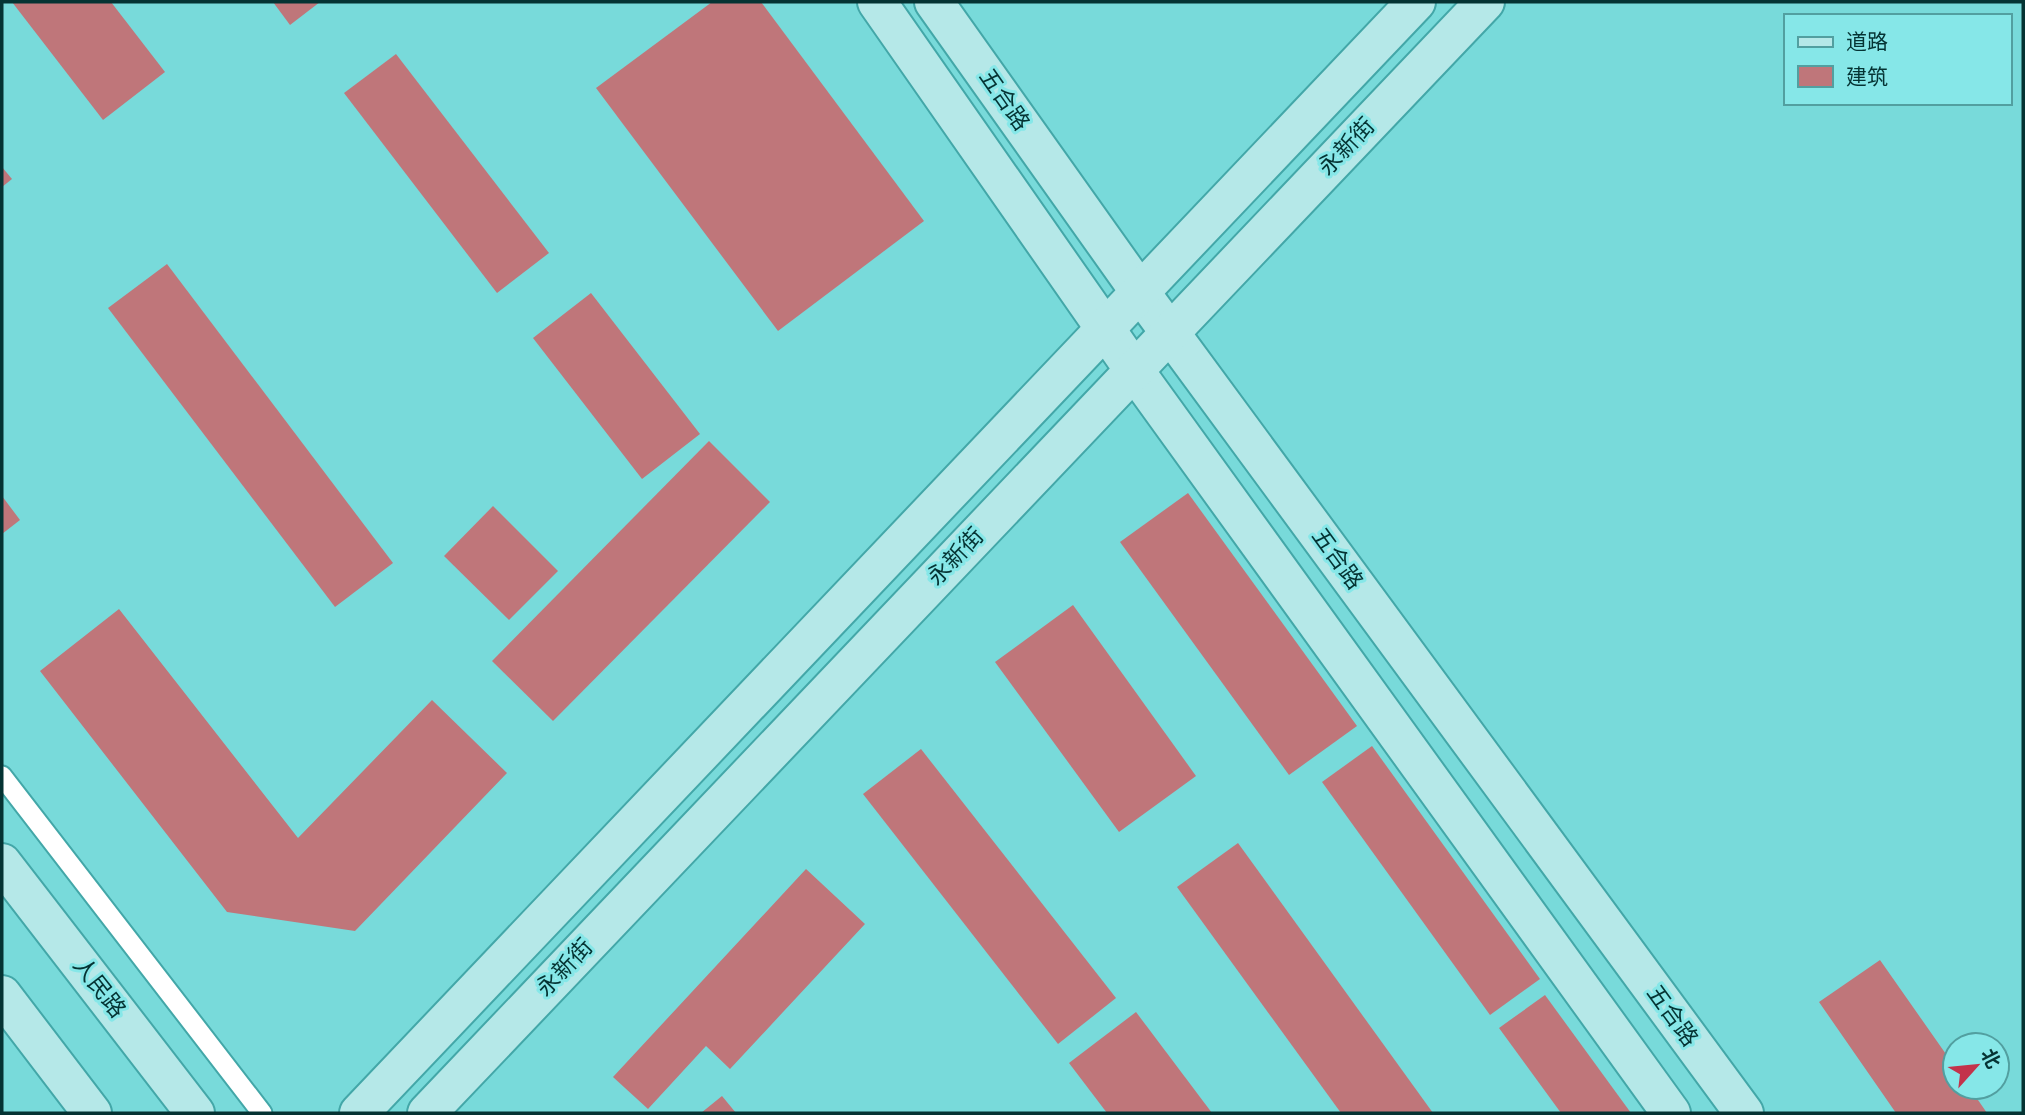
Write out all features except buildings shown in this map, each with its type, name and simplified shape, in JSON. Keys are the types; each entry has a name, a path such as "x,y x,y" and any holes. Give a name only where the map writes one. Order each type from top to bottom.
{"street":[{"path":"877,2 1134,370 1671,1113"},
{"name":"五合路","path":"933,2 1140,292 1744,1113"},
{"path":"359,1113 1416,2"},
{"name":"永新街","path":"427,1113 1485,2"},
{"name":"人民路","path":"2,863 195,1113"},
{"path":"2,995 92,1113"}],"lane":[{"path":"2,776 262,1113"}]}
